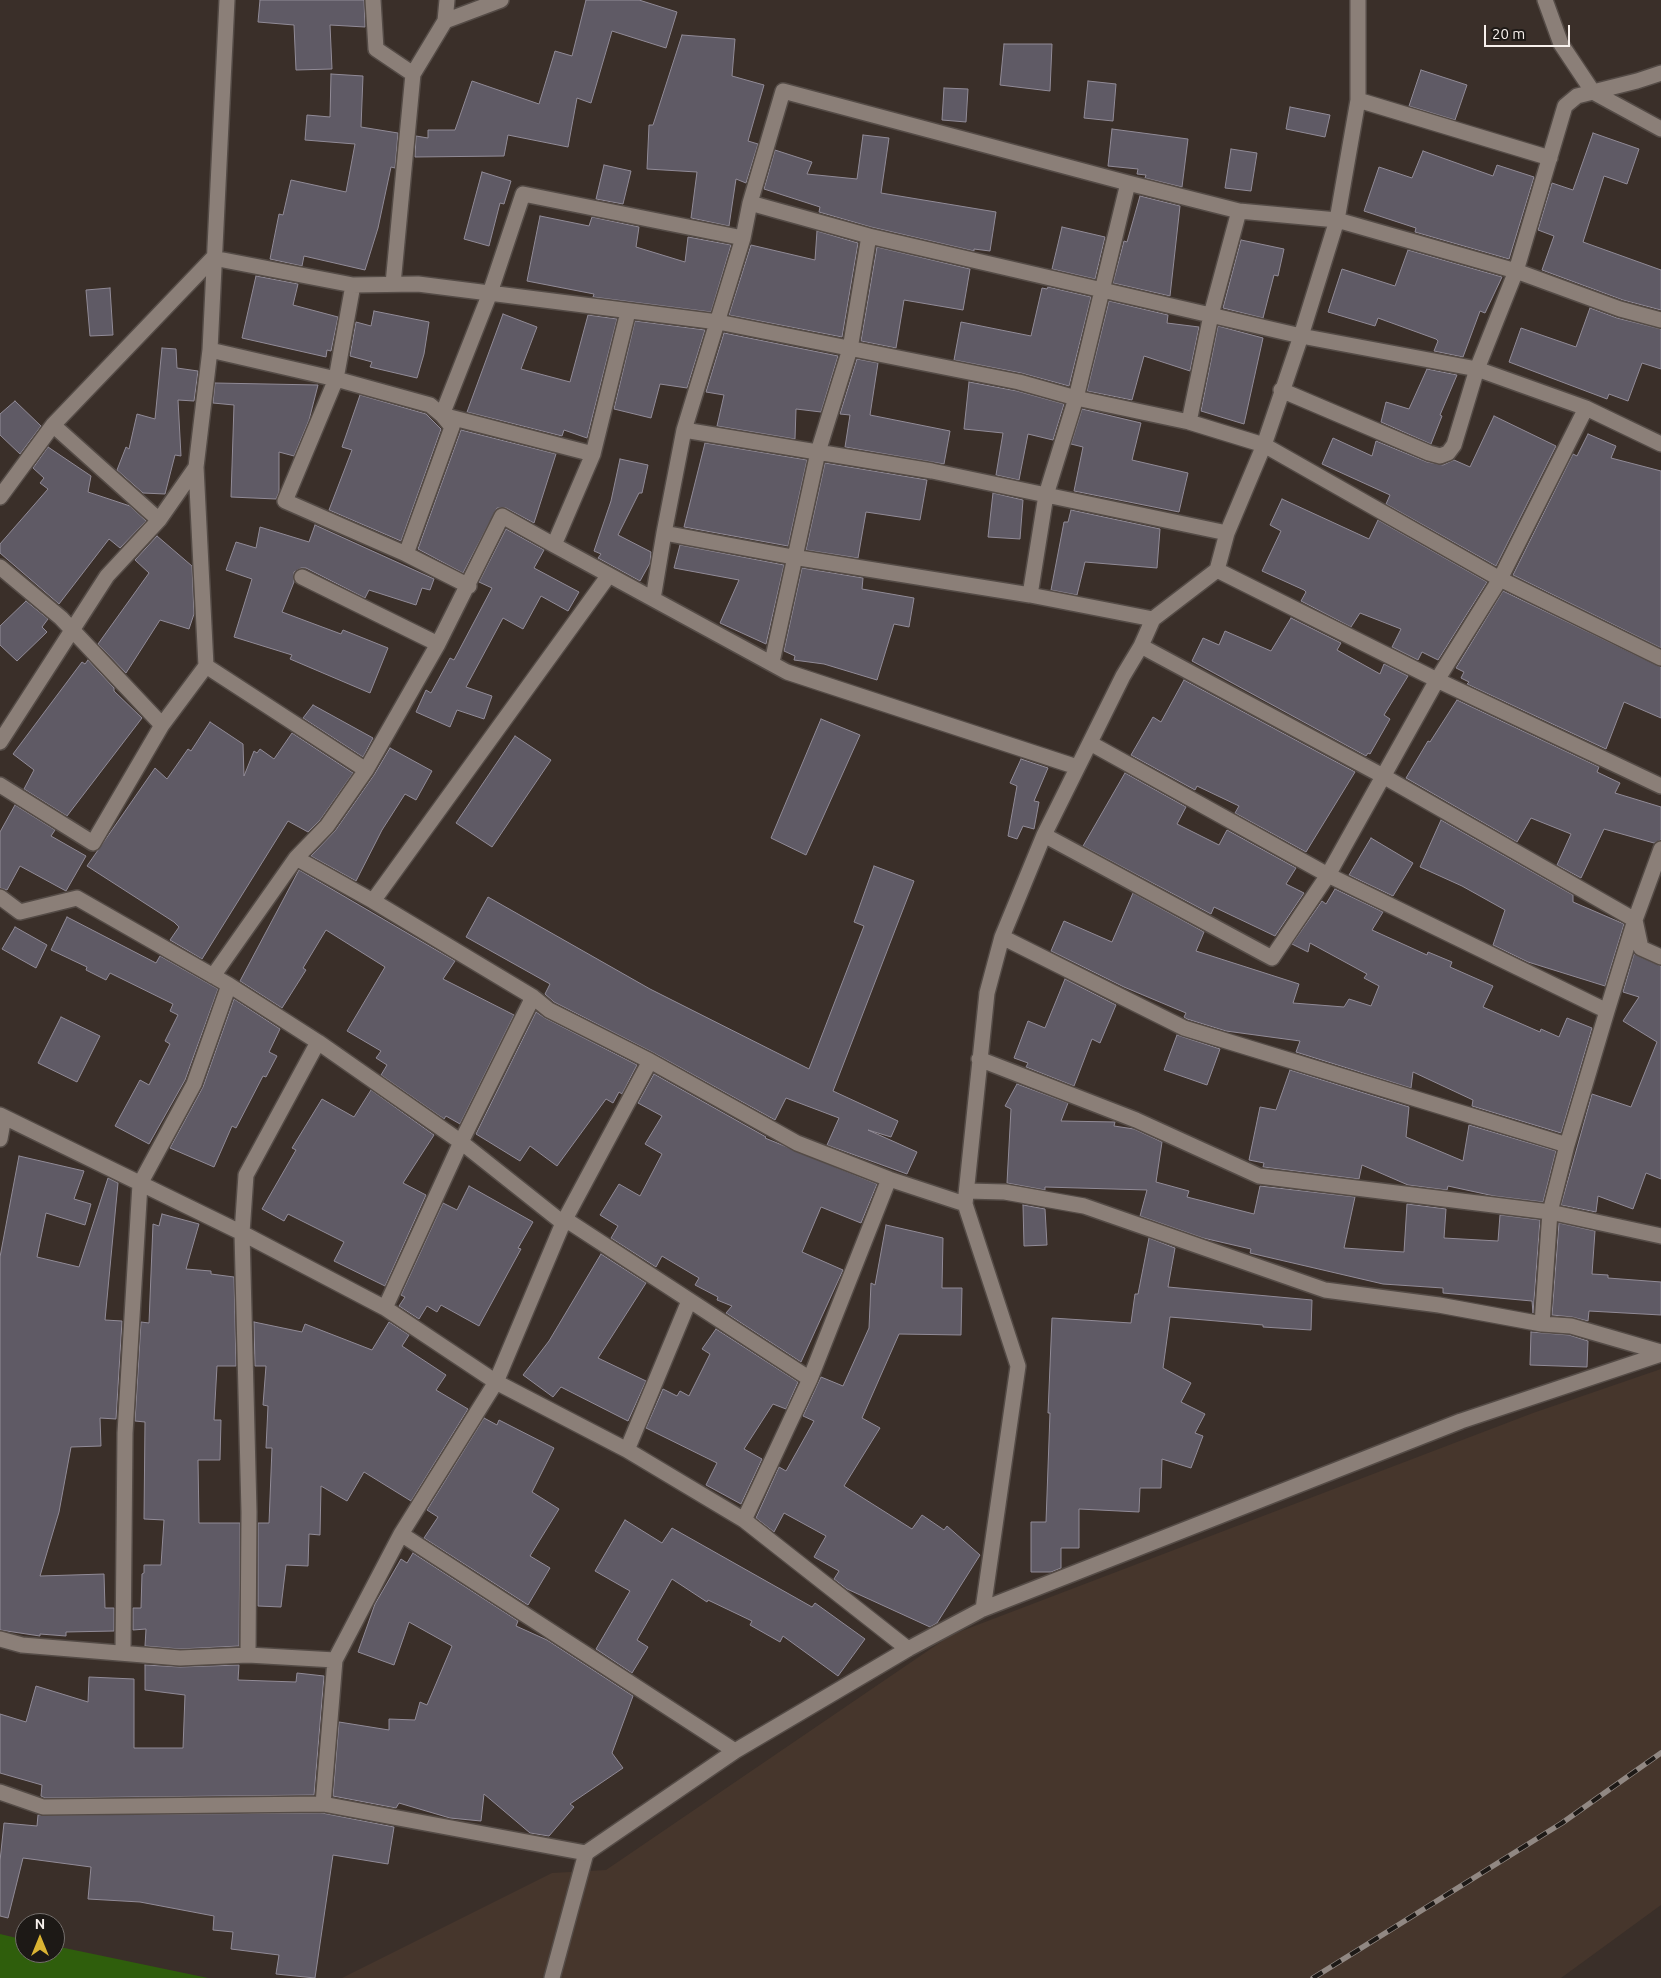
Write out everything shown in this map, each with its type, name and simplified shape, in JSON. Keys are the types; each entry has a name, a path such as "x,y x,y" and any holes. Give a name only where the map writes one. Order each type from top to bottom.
{"street":[{"path":"0,785 94,843 162,725 206,666 196,466 210,350 227,0"},
{"path":"373,0 376,49 413,74"},
{"path":"393,284 413,74 445,21 447,0"},
{"path":"445,21 501,0"},
{"path":"983,1609 1018,1366 966,1198 987,993 1002,937 1044,835 1123,676 1141,646 1153,619 1216,570 1226,533 1264,446 1337,220 1358,100 1360,77 1358,0"},
{"path":"1545,0 1565,52 1593,92 1661,129"},
{"path":"1281,390 1429,453 1440,456 1448,453 1454,444 1478,369 1516,271 1565,106 1577,96 1661,73"},
{"path":"653,600 684,430 743,238 750,204 783,91 1239,211 1337,220 1516,271 1620,309 1661,320"},
{"path":"1358,100 1550,158"},
{"path":"1030,595 1046,495 1076,398 1128,183"},
{"path":"442,415 490,293 523,194 743,238"},
{"path":"750,204 869,236 1301,336 1478,369 1586,408 1661,444"},
{"path":"1189,422 1211,315 1239,211"},
{"path":"772,662 793,557 818,452 850,349 869,236"},
{"path":"214,258 354,285 418,284 718,322 1020,382 1076,398 1189,422 1264,446 1500,579 1661,658"},
{"path":"0,497 53,425 214,258"},
{"path":"354,285 336,378 285,501 406,554 469,586"},
{"path":"554,546 593,454 628,312"},
{"path":"210,350 336,378 430,405 442,415 452,427 406,554"},
{"path":"1044,835 1272,958 1328,876 1437,680 1500,579 1586,408"},
{"path":"442,415 593,454"},
{"path":"53,425 159,520"},
{"path":"684,430 932,471 1226,533"},
{"path":"0,742 6,718 73,630 108,576 159,520 196,466"},
{"path":"214,976 296,858 327,826 366,770 438,644 469,586 502,516 653,600 772,662 787,672 1078,767"},
{"path":"664,533 793,557 1030,595 1153,619"},
{"path":"0,568 61,618 162,725"},
{"path":"1216,570 1437,680 1661,786"},
{"path":"373,901 610,575"},
{"path":"302,578 438,644"},
{"path":"1141,646 1383,776 1635,920 1641,948 1661,957"},
{"path":"206,666 366,770"},
{"path":"1090,742 1328,876 1607,1011"},
{"path":"1542,1324 1550,1212 1567,1145 1607,1011 1635,920 1661,849"},
{"path":"296,858 373,901 533,997 549,1010 650,1061 797,1143 889,1179 966,1198 1004,1192 1084,1206 1325,1290 1440,1304 1542,1324 1571,1326 1661,1353"},
{"path":"0,897 20,912 77,898 214,976 318,1042 461,1142 563,1223 571,1223 810,1379"},
{"path":"1002,937 1184,1028 1567,1145"},
{"path":"123,1652 125,1433 140,1184 194,1084 229,985"},
{"path":"385,1308 461,1142 533,997"},
{"path":"248,1655 249,1512 242,1233 246,1175 318,1042"},
{"path":"979,1059 1136,1120 1259,1176 1550,1212 1661,1236"},
{"path":"323,1804 335,1660 401,1534 496,1382 563,1223 650,1061"},
{"path":"0,1139 2,1116 242,1233 385,1308 496,1382 627,1450 744,1520 908,1649"},
{"path":"744,1520 810,1379 889,1179"},
{"path":"627,1450 689,1301"},
{"path":"552,1978 586,1853 735,1751 908,1649 983,1609 1461,1421 1661,1353"},
{"path":"401,1534 735,1751"},
{"path":"0,1639 22,1645 180,1658 248,1655 335,1660"},
{"path":"0,1792 43,1807 323,1804 586,1853"}],"shaded area":[{"path":"1661,1369 1661,1905 1561,1978 342,1978 552,1873 606,1870 951,1635 1533,1413"}],"green space":[{"path":"0,1934 15,1938 15,1963 65,1963 65,1948 208,1978 0,1978"}],"building":[{"path":"260,0 364,0 365,27 330,25 332,69 296,70 294,25 258,22"},
{"path":"586,0 639,0 677,12 666,48 612,31 591,103 577,98 568,147 508,135 504,156 415,157 416,136 428,138 428,130 455,130 472,81 539,104 555,51 572,56"},
{"path":"682,35 735,39 732,76 764,85 748,141 758,144 746,183 736,179 729,226 691,218 697,172 647,169 649,125 653,125"},
{"path":"1004,44 1052,44 1050,91 1000,85"},
{"path":"1421,70 1467,85 1455,120 1409,106"},
{"path":"331,74 363,76 361,127 398,133 395,168 391,167 378,228 365,270 304,256 302,266 270,259 279,214 283,215 291,180 346,192 355,144 305,140 307,115 330,117"},
{"path":"1088,81 1116,84 1113,121 1084,118"},
{"path":"944,88 968,89 966,122 942,120"},
{"path":"1290,107 1330,115 1325,137 1286,129"},
{"path":"1112,129 1188,139 1182,187 1145,178 1146,175 1137,174 1138,169 1108,166"},
{"path":"1593,133 1639,149 1627,184 1604,176 1583,242 1661,270 1661,310 1623,300 1542,270 1554,236 1538,230 1552,183 1573,190"},
{"path":"863,135 889,138 881,193 996,212 990,251 974,249 974,251 871,227 819,212 820,207 764,189 775,150 812,162 807,174 857,179"},
{"path":"1231,149 1257,153 1251,191 1225,188"},
{"path":"1423,151 1493,176 1497,165 1534,177 1509,259 1415,232 1416,228 1364,211 1379,167 1412,178"},
{"path":"604,165 631,171 623,204 596,199"},
{"path":"482,172 511,181 504,204 500,203 489,246 464,239"},
{"path":"1140,196 1180,206 1170,296 1113,283 1124,241 1127,242"},
{"path":"540,216 589,226 592,217 639,227 636,247 685,262 688,237 731,245 711,312 593,297 594,294 527,281"},
{"path":"1062,227 1105,237 1095,279 1052,269"},
{"path":"817,231 858,243 842,337 729,315 751,245 815,260"},
{"path":"1241,240 1284,249 1278,276 1274,275 1263,318 1223,308"},
{"path":"877,247 970,269 963,310 904,300 896,348 861,341"},
{"path":"1408,250 1502,277 1485,313 1480,311 1463,357 1434,351 1438,341 1436,339 1378,318 1375,326 1328,312 1342,269 1395,286"},
{"path":"256,276 298,284 293,305 338,317 331,351 327,350 326,357 242,338"},
{"path":"1048,287 1091,297 1069,386 1021,373 954,360 961,322 1031,336 1042,288 1047,289"},
{"path":"110,288 113,335 90,336 86,290"},
{"path":"1109,301 1168,315 1167,323 1199,327 1190,371 1144,356 1132,400 1087,391"},
{"path":"1590,308 1617,318 1661,329 1661,369 1642,363 1628,401 1609,394 1607,399 1509,362 1521,328 1576,347"},
{"path":"374,311 429,322 424,354 417,378 370,367 372,362 350,356 356,322 371,326"},
{"path":"503,314 537,327 521,369 570,382 588,315 617,319 587,438 564,430 562,436 467,412"},
{"path":"635,321 705,330 687,388 660,384 651,418 614,409"},
{"path":"1218,326 1263,338 1244,424 1201,411"},
{"path":"724,333 838,356 821,412 796,409 795,439 717,426 724,395 706,392"},
{"path":"162,348 176,349 177,368 198,371 194,401 178,400 181,456 175,455 165,494 143,493 117,470 126,447 129,449 137,414 155,419"},
{"path":"857,359 878,363 870,415 950,431 944,464 845,447 850,415 840,414"},
{"path":"1427,369 1457,375 1440,415 1442,416 1431,444 1381,422 1386,402 1409,409"},
{"path":"969,382 1017,391 1064,404 1053,440 1028,434 1019,480 996,475 1003,433 964,429"},
{"path":"215,383 318,385 309,420 294,456 279,452 279,492 276,499 231,497 234,405 213,403"},
{"path":"360,395 426,414 441,429 401,541 329,510 352,450 342,447"},
{"path":"15,401 41,426 20,454 0,435 0,414"},
{"path":"1082,409 1141,423 1132,460 1188,473 1179,512 1074,491 1083,447 1071,444"},
{"path":"1494,416 1556,446 1496,566 1386,504 1390,495 1322,464 1333,438 1372,456 1376,441 1427,462 1443,465 1454,460 1470,467"},
{"path":"461,430 556,454 534,523 506,508 497,508 463,573 418,549"},
{"path":"1588,434 1616,446 1611,458 1661,471 1661,648 1513,575 1573,454 1577,456"},
{"path":"705,443 807,460 788,546 684,527"},
{"path":"48,447 91,476 88,492 130,506 146,521 120,548 109,539 59,604 0,553 0,544 48,489 40,483 44,478 33,468"},
{"path":"620,459 648,465 642,493 639,493 618,535 651,552 650,563 640,581 598,558 601,554 594,551 611,501"},
{"path":"825,463 927,480 920,520 866,512 858,558 806,550"},
{"path":"993,493 1023,500 1020,539 988,537"},
{"path":"1282,499 1369,539 1378,520 1487,582 1438,660 1422,652 1418,660 1392,647 1401,629 1360,613 1351,627 1301,601 1306,592 1304,590 1262,571 1281,531 1270,525"},
{"path":"1071,510 1160,529 1157,568 1085,562 1077,595 1051,590 1064,522 1068,522"},
{"path":"315,525 434,579 430,590 422,588 416,605 369,590 365,598 306,568 301,568 294,572 294,582 282,612 341,634 343,630 388,648 370,693 290,659 292,655 234,637 252,579 226,570 236,542 256,548 260,527 309,542"},
{"path":"506,529 544,550 534,568 579,592 568,611 541,596 523,629 503,618 466,687 492,696 484,719 457,710 450,727 416,712 426,690 431,693 450,658 454,660 492,588 479,582"},
{"path":"157,536 192,566 194,614 189,629 160,620 126,673 98,644 149,573 135,560"},
{"path":"680,545 784,565 766,644 720,623 739,580 674,568"},
{"path":"802,568 863,578 862,589 914,598 909,627 894,624 877,680 824,664 794,660 795,656 784,651"},
{"path":"1503,591 1661,667 1661,718 1624,702 1606,749 1467,684 1469,682 1461,678 1464,672 1456,668"},
{"path":"26,601 48,619 42,627 47,632 17,661 0,645 0,626"},
{"path":"1291,618 1341,643 1337,650 1380,674 1384,664 1408,676 1384,715 1390,719 1370,754 1368,753 1366,756 1192,661 1203,638 1219,645 1225,631 1271,651"},
{"path":"88,660 114,688 114,691 142,718 67,816 24,789 34,770 13,754 82,662 85,664"},
{"path":"1184,680 1355,772 1306,852 1235,813 1239,806 1197,786 1195,790 1131,755 1153,717 1161,722"},
{"path":"1457,700 1599,767 1597,772 1620,783 1615,793 1661,807 1661,840 1654,843 1604,829 1581,878 1557,865 1571,834 1531,818 1517,842 1406,778 1428,741 1430,742"},
{"path":"313,705 373,738 363,757 303,718"},
{"path":"821,719 860,735 806,855 771,838"},
{"path":"210,722 243,744 244,776 254,751 257,753 260,749 274,759 292,733 353,773 320,820 308,832 288,821 202,959 170,940 179,927 174,922 87,866 155,768 167,779 188,749 191,751"},
{"path":"515,736 551,760 492,847 456,823"},
{"path":"390,748 432,771 416,800 405,794 382,830 356,881 311,856 335,831 374,775"},
{"path":"1021,759 1048,768 1034,801 1039,802 1034,829 1023,826 1017,839 1008,836 1017,786 1010,783"},
{"path":"1125,773 1186,807 1177,824 1219,845 1227,830 1296,868 1286,884 1304,893 1275,936 1214,907 1211,914 1083,846"},
{"path":"15,805 55,830 51,836 86,856 66,891 20,866 7,890 0,888 0,832"},
{"path":"1441,820 1573,895 1573,902 1624,924 1605,986 1528,962 1493,945 1505,910 1462,886 1420,867"},
{"path":"1371,838 1413,863 1393,896 1349,875"},
{"path":"874,866 914,881 833,1091 898,1121 891,1137 868,1130 917,1152 907,1174 827,1145 839,1118 786,1098 775,1120 654,1053 554,1002 545,994 550,984 466,937 488,897 650,989 809,1069 864,926 854,922"},
{"path":"299,870 455,961 443,979 514,1015 460,1124 446,1116 444,1119 381,1075 387,1065 376,1058 381,1051 347,1031 385,967 326,930 303,968 306,970 282,1008 240,981"},
{"path":"1335,889 1383,912 1372,930 1427,955 1428,952 1452,962 1450,967 1493,986 1483,1007 1540,1032 1541,1029 1559,1037 1567,1018 1592,1028 1561,1133 1472,1106 1473,1100 1413,1072 1411,1088 1296,1052 1300,1041 1226,1031 1187,1019 1184,1017 1186,1013 1124,987 1051,951 1064,921 1112,942 1133,893 1204,932 1196,951 1299,984 1293,1003 1344,1007 1349,999 1371,1006 1379,986 1364,978 1367,974 1310,943 1308,952 1292,944 1322,901 1326,904"},
{"path":"67,917 156,963 160,956 218,989 185,1080 149,1144 115,1126 140,1080 149,1085 170,1044 165,1041 178,1015 170,1011 173,1004 110,973 106,980 86,970 87,967 51,950"},
{"path":"15,927 47,945 36,968 2,949"},
{"path":"1634,954 1661,966 1661,1179 1646,1173 1633,1209 1598,1196 1596,1212 1561,1205 1592,1094 1631,1107 1657,1042 1623,1021 1639,997 1623,992"},
{"path":"1065,979 1116,1005 1100,1043 1092,1039 1074,1086 1026,1067 1028,1063 1014,1058 1028,1021 1045,1028"},
{"path":"234,999 280,1029 269,1052 277,1056 266,1077 263,1076 236,1128 232,1126 214,1167 170,1148 203,1087"},
{"path":"536,1012 637,1065 622,1094 619,1092 613,1103 606,1099 557,1166 530,1146 520,1161 476,1134"},
{"path":"61,1017 100,1036 77,1082 38,1063"},
{"path":"1177,1035 1220,1049 1207,1085 1164,1070"},
{"path":"1290,1070 1409,1107 1406,1137 1463,1161 1469,1125 1556,1151 1543,1202 1494,1196 1448,1186 1447,1190 1408,1185 1362,1165 1359,1179 1263,1167 1264,1163 1249,1160 1260,1107 1276,1110"},
{"path":"654,1074 765,1138 877,1184 861,1223 821,1207 802,1252 843,1270 801,1362 726,1313 732,1306 717,1300 718,1297 695,1285 699,1278 662,1256 656,1267 611,1238 618,1226 600,1215 619,1184 640,1196 662,1154 645,1144 662,1116 638,1103"},
{"path":"1017,1084 1068,1103 1061,1121 1115,1122 1114,1126 1134,1129 1162,1142 1156,1182 1189,1191 1187,1197 1254,1214 1260,1186 1355,1197 1344,1248 1404,1252 1407,1204 1446,1209 1444,1238 1498,1241 1500,1215 1540,1220 1533,1313 1532,1301 1443,1293 1443,1288 1383,1284 1250,1253 1251,1249 1203,1238 1140,1216 1147,1190 1045,1187 1045,1190 1007,1183 1011,1109 1005,1106"},
{"path":"371,1090 434,1135 403,1183 426,1195 385,1286 334,1261 344,1242 288,1214 284,1221 262,1209 296,1150 292,1148 322,1099 354,1117"},
{"path":"19,1156 84,1171 74,1199 91,1204 85,1225 46,1213 37,1257 79,1267 108,1178 118,1183 105,1320 122,1321 116,1419 100,1418 101,1446 71,1447 59,1512 40,1576 104,1574 105,1608 114,1608 114,1631 66,1632 66,1636 40,1634 40,1636 0,1630 0,1257"},
{"path":"469,1186 533,1222 518,1248 521,1249 479,1326 441,1305 437,1312 427,1306 419,1319 399,1306 405,1297 401,1295 443,1203 457,1210"},
{"path":"1023,1205 1045,1209 1047,1245 1024,1246"},
{"path":"162,1214 199,1224 186,1269 211,1271 211,1274 234,1277 236,1366 217,1366 214,1420 221,1420 220,1460 198,1460 199,1523 240,1523 239,1646 180,1649 145,1646 146,1629 133,1630 133,1608 141,1608 144,1565 161,1565 164,1520 144,1519 145,1422 135,1421 141,1322 149,1323 153,1224 159,1226"},
{"path":"1559,1223 1595,1231 1592,1274 1608,1275 1608,1278 1661,1282 1661,1315 1589,1311 1588,1321 1552,1315"},
{"path":"886,1225 943,1238 942,1288 962,1288 961,1335 899,1334 862,1418 880,1428 844,1486 912,1529 922,1515 944,1530 947,1526 980,1555 937,1623 930,1627 847,1589 834,1579 839,1571 814,1557 826,1536 784,1513 774,1532 756,1518 779,1467 786,1471 814,1421 803,1416 821,1377 843,1386 869,1328 871,1283 875,1285"},
{"path":"1149,1238 1175,1248 1168,1287 1312,1300 1311,1330 1170,1317 1163,1368 1191,1383 1181,1402 1205,1414 1195,1433 1203,1436 1191,1468 1162,1459 1161,1488 1140,1488 1139,1512 1079,1509 1079,1548 1061,1548 1061,1568 1051,1572 1031,1572 1031,1522 1046,1522 1052,1318 1131,1323 1135,1294 1138,1294"},
{"path":"601,1254 646,1283 598,1358 646,1381 628,1421 561,1387 553,1397 523,1375 549,1341"},
{"path":"254,1322 302,1332 305,1324 372,1350 389,1322 409,1335 402,1346 446,1375 436,1390 468,1409 411,1501 364,1472 347,1501 321,1486 320,1535 309,1534 308,1566 286,1565 281,1607 258,1606 258,1523 269,1523 272,1448 266,1448 268,1406 263,1405 266,1366 255,1366"},
{"path":"716,1329 798,1382 786,1409 773,1404 744,1449 762,1459 741,1504 706,1485 717,1463 646,1428 663,1389 677,1396 680,1391 689,1396 710,1354 702,1349"},
{"path":"1531,1332 1569,1335 1588,1341 1587,1367 1530,1365"},
{"path":"484,1418 497,1425 499,1420 554,1448 532,1492 559,1509 530,1556 550,1568 528,1605 424,1538 438,1517 427,1510"},
{"path":"625,1520 662,1543 672,1528 812,1607 815,1603 865,1639 838,1676 783,1636 780,1642 750,1625 752,1621 708,1600 707,1602 672,1579 637,1640 648,1647 632,1673 596,1649 630,1591 595,1571"},
{"path":"413,1553 518,1621 516,1626 547,1640 633,1696 612,1753 623,1768 570,1804 574,1807 549,1836 530,1833 484,1794 481,1821 450,1818 399,1803 396,1808 333,1796 339,1722 389,1730 389,1719 415,1720 420,1702 427,1705 452,1646 409,1622 394,1665 358,1652 375,1604 401,1559 407,1563"},
{"path":"145,1665 180,1667 239,1665 238,1680 296,1682 297,1673 324,1676 314,1795 45,1798 41,1796 42,1785 0,1773 0,1714 26,1722 36,1686 88,1702 89,1677 134,1679 134,1748 183,1748 185,1695 145,1690"},
{"path":"322,1813 394,1827 388,1864 333,1855 315,1978 276,1974 279,1955 231,1949 233,1932 213,1930 214,1916 140,1902 88,1899 91,1867 23,1858 8,1918 0,1916 0,1861 4,1823 37,1826 38,1815"}],"railway":[{"path":"1313,1978 1562,1823 1661,1753"}]}
